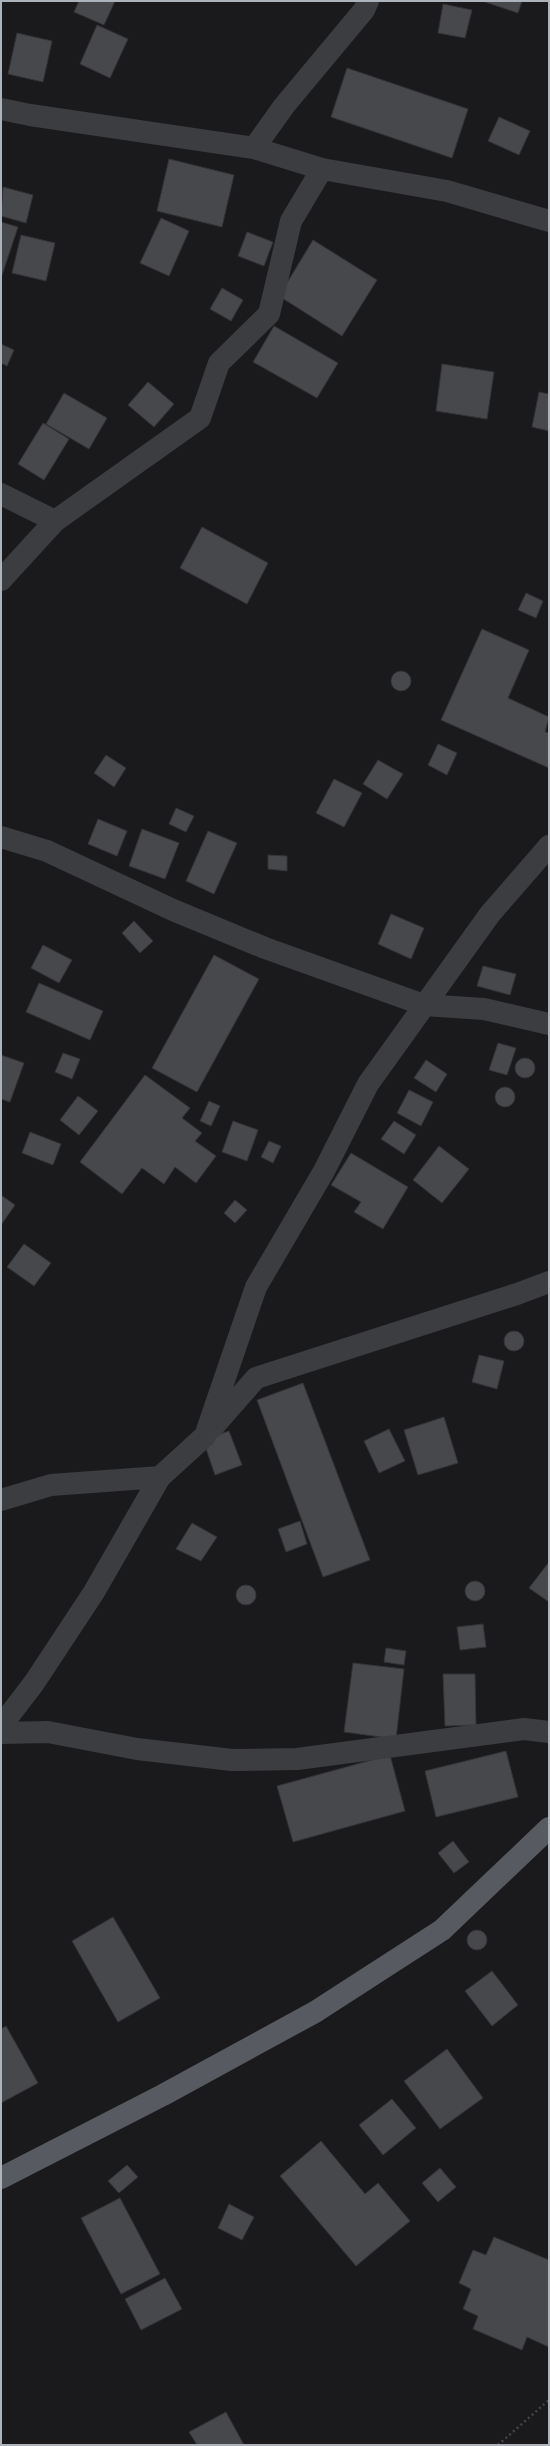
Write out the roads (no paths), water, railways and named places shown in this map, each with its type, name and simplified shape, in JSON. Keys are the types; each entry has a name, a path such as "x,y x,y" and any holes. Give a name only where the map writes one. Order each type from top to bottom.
{"main road":[{"path":"1,2178 163,2095 315,2012 442,1930 549,1828"}],"street":[{"path":"254,148 284,106 364,10 368,1"},
{"path":"1,109 30,115 254,148 322,169 447,191 549,221"},
{"path":"1,580 55,521 200,418 219,363 269,314 291,221 322,169"},
{"path":"1,494 55,521"},
{"path":"1,837 47,851 173,910 265,948 424,1005 484,1009 549,1024"},
{"path":"205,1436 256,1288 324,1171 368,1084 490,914 549,846"},
{"path":"1,1726 34,1683 94,1592 160,1477 205,1436 256,1378 517,1294 549,1282"},
{"path":"1,1500 51,1485 160,1477"},
{"path":"1,1733 48,1732 137,1749 232,1760 305,1758 524,1729 549,1732"}]}
